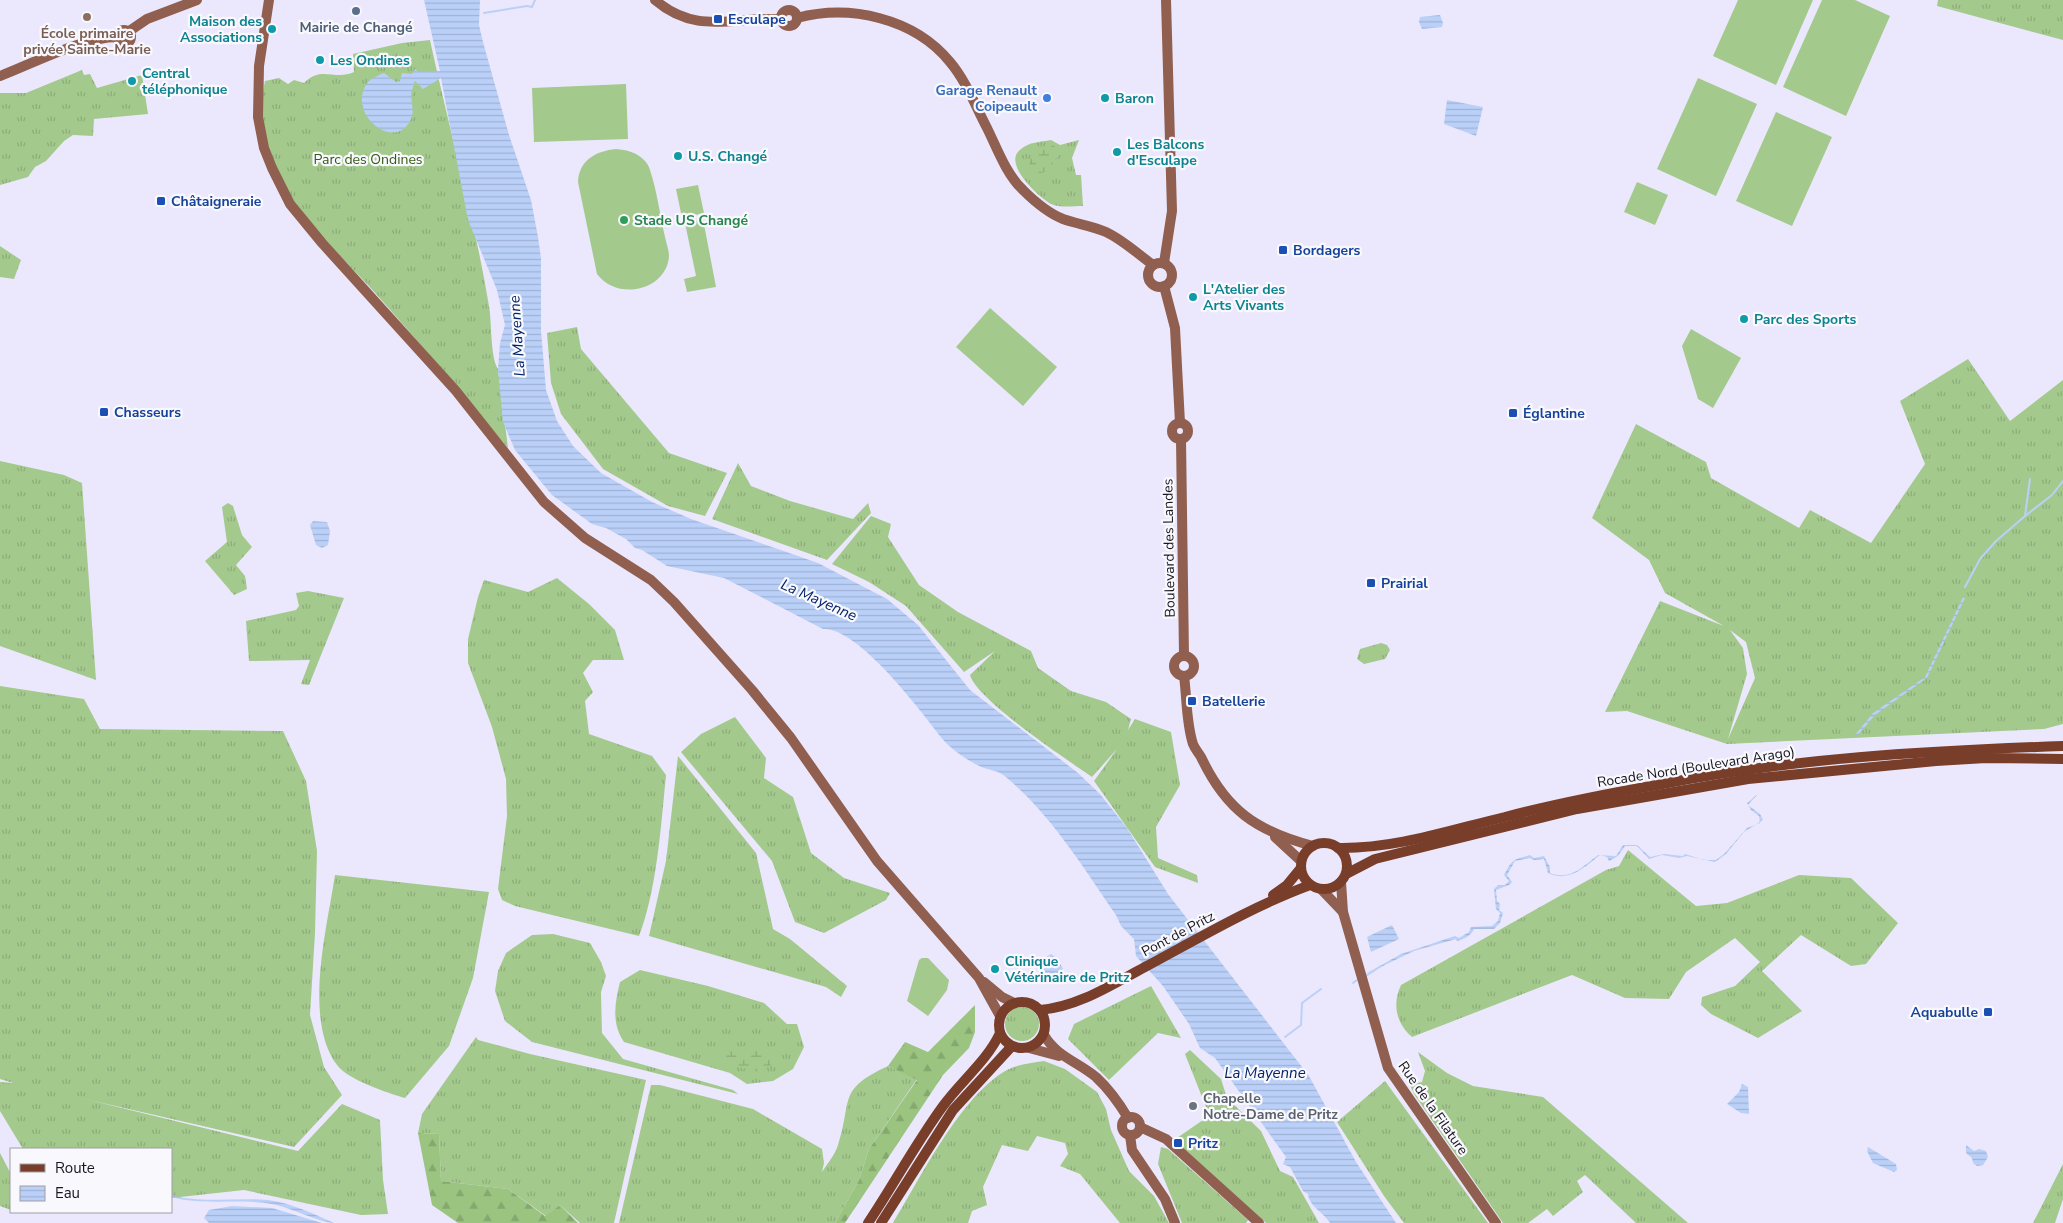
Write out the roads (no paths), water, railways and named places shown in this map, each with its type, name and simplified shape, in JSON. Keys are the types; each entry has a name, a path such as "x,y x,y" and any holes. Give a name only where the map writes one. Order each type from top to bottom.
{"main road":[{"name":"Rocade Nord (Boulevard Arago)","path":"1338,848 1380,846 1576,800 1745,770 1926,752 2063,746"},
{"name":"Rocade Nord (Boulevard Arago)","path":"1344,878 1375,859 1511,825 1587,808 1738,780 1843,768 1936,761 1986,758 2063,759"},
{"path":"1326,843 1338,848 1346,860 1344,878 1336,886 1322,890 1310,885 1302,874 1301,865 1307,850 1313,846 1326,843"},
{"name":"Pont de Pritz","path":"1246,914 1287,885 1301,865"},
{"name":"Pont de Pritz","path":"1040,1010 1068,1004 1109,986 1246,914 1310,885"},
{"path":"868,1223 944,1103 992,1047 1000,1033 1000,1016 1014,1003 1025,1002 1040,1010 1045,1030 1036,1045 1029,1048 1012,1046 1000,1033"},
{"name":"Pont de Pritz","path":"1045,1030 1068,1004"},
{"path":"882,1223 953,1110 1012,1046"}],"street":[{"path":"0,76 86,43 105,37 117,37 122,30 128,32 146,19 197,0"},
{"path":"269,0 260,66 258,117 264,148 272,168 294,210 451,386 544,502 585,538 651,580 674,602 791,738 877,861 899,888 979,978 1002,997 1014,1003"},
{"path":"655,0 666,10 686,19 704,23 759,18 780,19 781,14 788,9 795,12 797,18 830,13 862,14 887,20 916,33 944,56 960,76 1020,188 1050,213 1104,231 1116,237 1153,265 1164,263 1170,267 1172,274 1170,282 1164,286 1156,286 1150,280 1149,272 1153,265"},
{"path":"1164,263 1172,211 1166,0"},
{"name":"Boulevard des Landes","path":"1164,286 1175,328 1180,423 1187,426 1188,431 1185,437 1181,438 1184,656 1176,660 1174,665 1178,674 1184,676 1193,743 1208,774 1227,800 1243,815 1266,830"},
{"path":"1266,830 1313,846"},
{"path":"1266,830 1301,865"},
{"name":"Rue de la Filature","path":"1344,878 1343,912 1388,1068 1496,1223"},
{"name":"Rue de la Filature","path":"1322,890 1343,912"},
{"path":"979,978 1000,1016"},
{"path":"1045,1030 1050,1044 1065,1057 1096,1077 1112,1094 1128,1118"},
{"path":"1029,1048 1065,1057"},
{"path":"1140,1128 1136,1134 1130,1135 1125,1133 1122,1128 1123,1122 1128,1118 1136,1119 1140,1128 1166,1139 1259,1223"},
{"path":"1130,1135 1132,1150 1165,1199 1175,1223"}],"water":[{"name":"La Mayenne","path":"424,0 480,0 479,25 483,42 509,135 531,200 538,237 541,258 541,331 546,390 557,421 573,446 601,473 652,502 691,519 818,563 887,599 918,625 970,690 1078,773 1100,794 1127,828 1168,894 1309,1076 1356,1162 1396,1223 1330,1223 1311,1203 1308,1194 1303,1191 1290,1167 1283,1164 1286,1157 1215,1058 1200,1048 1189,1024 1163,986 1136,956 1134,939 1121,926 1116,915 1053,825 1004,776 972,762 949,746 904,690 870,655 853,641 837,632 823,629 724,578 667,566 642,550 635,548 626,539 606,528 592,524 552,495 515,450 503,422 498,369 500,343 505,325 497,290 468,220 441,78 423,89 415,81 412,93 413,111 411,119 404,129 395,132 384,131 367,117 362,106 362,94 368,82 381,74 384,73 396,82 400,81 402,73 412,74 415,69 419,72 440,71"},
{"path":"1440,15 1443,23 1442,27 1422,29 1419,22 1420,17"},
{"path":"1447,100 1483,107 1476,136 1444,124"},
{"path":"313,521 327,522 330,531 328,545 322,548 316,545 310,525"},
{"path":"1963,597 1965,598 1927,678 1875,715 1858,735 1855,735 1873,713 1925,677"},
{"path":"1759,793 1748,805 1747,803"},
{"path":"1748,805 1760,814 1763,820 1760,822 1759,816"},
{"path":"1756,825 1744,832 1726,854 1715,862 1706,860 1716,860 1725,853 1747,828"},
{"path":"1623,845 1637,845 1650,857 1664,854 1683,856 1685,854 1700,859 1687,856 1679,858 1662,855 1649,859 1637,846 1625,846 1618,856 1609,861 1607,857 1600,855 1616,856"},
{"path":"1530,855 1534,858 1544,856 1550,867 1550,873 1557,875 1570,874 1582,868 1570,875 1556,876 1548,873 1544,859 1534,860 1530,858 1515,861 1507,875 1512,882 1496,890 1497,901 1500,904 1499,910 1503,913 1500,923 1494,929 1474,929 1462,939 1414,951 1362,976 1401,954 1455,936 1459,938 1469,932 1471,927 1492,926 1498,921 1500,913 1496,909 1494,889 1498,885 1505,885 1509,881 1504,875 1509,865 1517,859"},
{"path":"1598,855 1600,855 1588,864 1582,868"},
{"path":"1392,925 1399,939 1371,952 1367,937"},
{"path":"1051,954 1057,958 1063,969 1056,977 1048,981 1040,976 1039,969 1046,957"},
{"path":"1742,1084 1748,1087 1749,1114 1741,1113 1727,1104 1739,1092"},
{"path":"1966,1145 1974,1151 1979,1149 1986,1151 1988,1157 1983,1165 1977,1166 1973,1163 1972,1158 1966,1153"},
{"path":"1868,1147 1896,1164 1897,1170 1894,1172 1873,1163 1867,1151"},
{"path":"172,1195 207,1200 256,1199 277,1201 302,1209 334,1223 287,1208 260,1202 183,1200 172,1197"},
{"path":"232,1206 272,1208 322,1223 209,1223 204,1218 209,1210"}],"waterway":[{"path":"484,13 527,6 532,7 535,0"},
{"path":"1965,587 1980,559 1996,541 2025,516 2030,479"},
{"path":"2025,516 2052,495 2063,481"},
{"path":"1366,976 1381,966"},
{"path":"1353,983 1357,980"},
{"path":"1285,1037 1301,1025 1302,1003 1321,989"}],"place":[{"name":"Mairie de Changé","path":"356,11"},
{"name":"École primaire privée Sainte-Marie","path":"87,17"},
{"name":"Esculape","path":"718,19"},
{"name":"Maison des Associations","path":"272,29"},
{"name":"Les Ondines","path":"320,60"},
{"name":"Central téléphonique","path":"132,81"},
{"name":"Garage Renault Coipeault","path":"1047,98"},
{"name":"Baron","path":"1105,98"},
{"name":"Les Balcons d'Esculape","path":"1117,152"},
{"name":"U.S. Changé","path":"678,156"},
{"name":"Châtaigneraie","path":"161,201"},
{"name":"Stade US Changé","path":"624,220"},
{"name":"Bordagers","path":"1283,250"},
{"name":"L'Atelier des Arts Vivants","path":"1193,297"},
{"name":"Parc des Sports","path":"1744,319"},
{"name":"Chasseurs","path":"104,412"},
{"name":"Églantine","path":"1513,413"},
{"name":"Prairial","path":"1371,583"},
{"name":"Batellerie","path":"1192,701"},
{"name":"Clinique Vétérinaire de Pritz","path":"995,969"},
{"name":"Aquabulle","path":"1988,1012"},
{"name":"Chapelle Notre-Dame de Pritz","path":"1193,1106"},
{"name":"Pritz","path":"1178,1143"}],"park label":[{"name":"Parc des Ondines","path":"368,159"}]}
